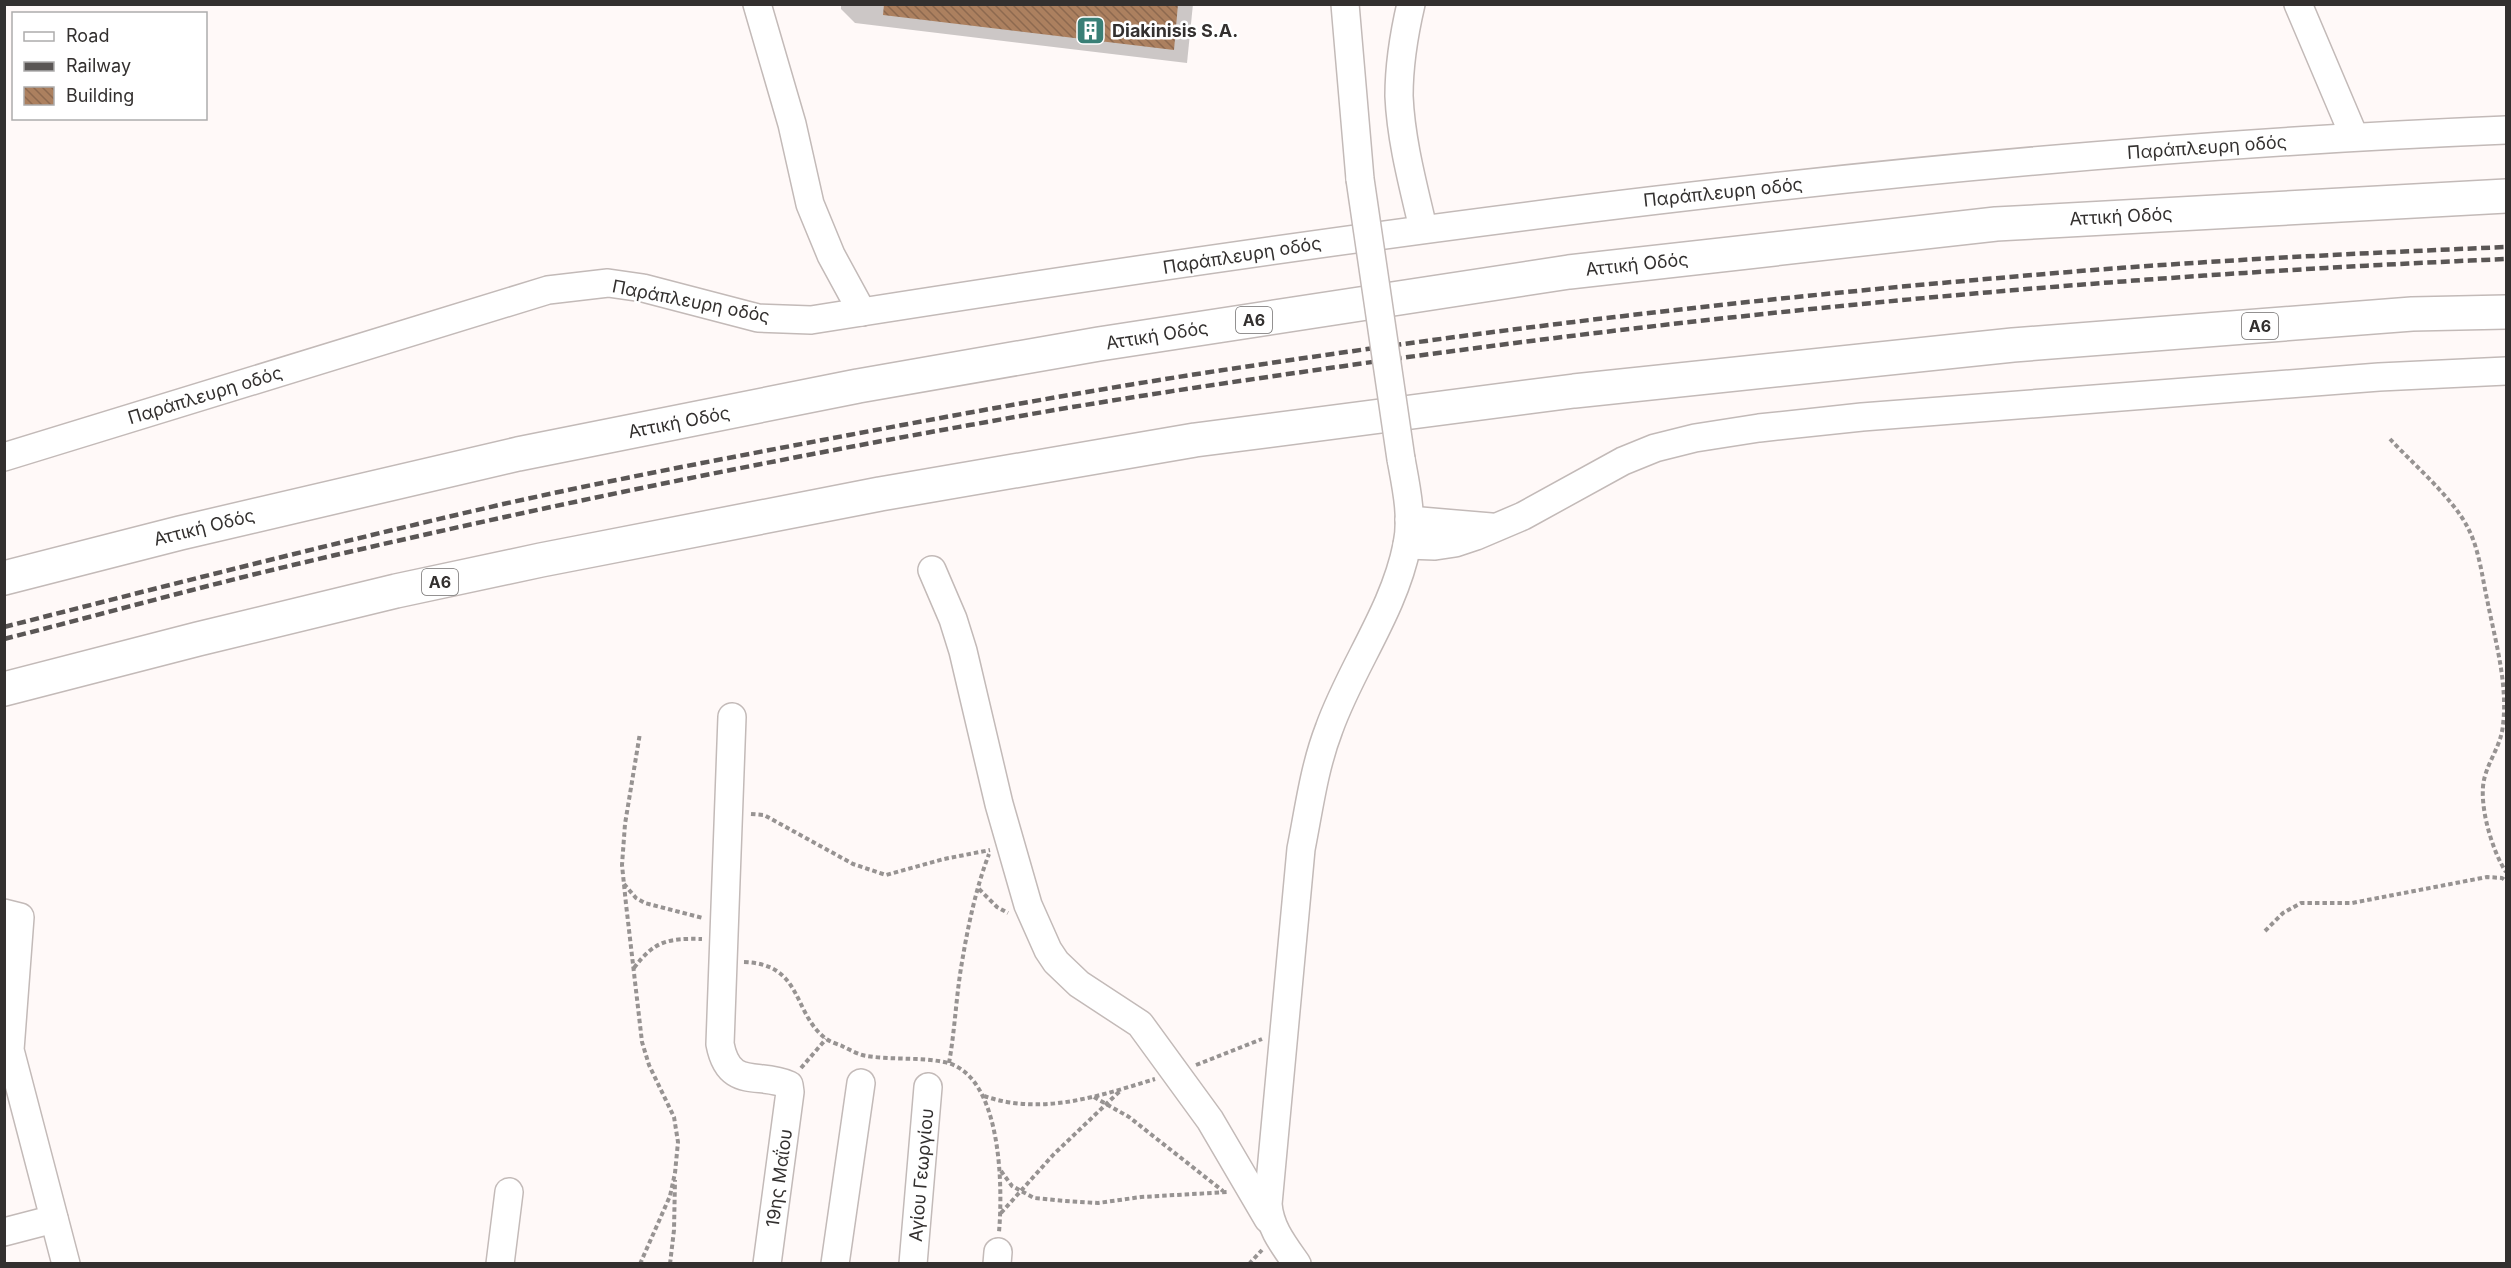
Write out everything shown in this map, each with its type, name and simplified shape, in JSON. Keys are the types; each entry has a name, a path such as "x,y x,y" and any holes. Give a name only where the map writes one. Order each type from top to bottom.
{"highway":[{"name":"Αττική Οδός","path":"4,578 202,528 518,454 870,384 1099,344 1287,315 1569,272 1996,224 2506,196"},
{"name":"Α6","path":"4,689 396,591 541,560 880,494 1195,440 1574,391 2013,345 2412,314 2506,312"}],"street":[{"path":"757,4 792,124 810,204 831,255 862,312"},
{"path":"1269,1221 1270,1176 1301,849 1320,757 1329,728 1390,597 1408,532 1407,493 1360,179 1345,4"},
{"path":"1411,4 1401,63 1399,96 1406,153 1423,228"},
{"path":"2298,4 2354,136"},
{"name":"Παράπλευρη οδός","path":"4,457 548,290 608,283 643,288 758,318 811,320 1423,228 1619,203 1976,165 2354,136 2506,130"},
{"path":"1408,532 1494,527 1523,516 1623,461 1655,448 1695,438 1759,428 1862,417 2333,381 2506,371"},
{"path":"932,570 953,619 963,651 999,804 1001,849 1029,905 1038,930 1056,962 1078,984 1140,1024 1210,1120 1237,1191 1269,1221 1297,1263"},
{"path":"732,717 720,1044 723,1059 733,1071 749,1078 778,1080 789,1088"},
{"path":"4,913 20,917 10,1050 14,1106 54,1219 66,1263"},
{"path":"835,1263 861,1083"},
{"name":"Αγίου Γεωργίου","path":"913,1263 928,1087"},
{"name":"19ης Μαΐου","path":"767,1263 789,1088"},
{"path":"500,1263 508,1192"},
{"path":"4,1232 54,1219"}],"path":[{"path":"2390,439 2455,508 2469,528 2479,561 2505,699 2503,727 2496,754 2485,776 2483,792 2490,835 2506,872"},
{"path":"640,733 625,824 622,865 642,1042 649,1065 675,1118 678,1142 674,1230 670,1263"},
{"path":"730,810 764,815 853,864 886,875 944,859 1001,849"},
{"path":"949,1064 962,963 983,870 1001,849"},
{"path":"2265,931 2283,913 2301,903 2352,903 2487,877 2506,881"},
{"path":"624,884 636,898 645,903 686,912 723,943 755,962 771,967 788,981 801,1000 810,1020 826,1039 865,1056 949,1064 963,1070 978,1085 992,1126 999,1169 1001,1214 998,1258"},
{"path":"633,970 646,952 655,945 679,938 723,943"},
{"path":"983,1095 1000,1101 1048,1105 1093,1097 1176,1072 1284,1030"},
{"path":"789,1088 826,1039"},
{"path":"1001,1214 1121,1089"},
{"path":"1093,1097 1129,1117 1237,1191"},
{"path":"999,1169 1012,1186 1034,1198 1098,1203 1141,1197 1237,1191"},
{"path":"639,1263 670,1196 675,1173"}],"building":[{"name":"Diakinisis S.A.","path":"884,4 1178,4 1174,50 883,15"}],"railway":[{"path":"4,627 375,534 586,486 953,416 1212,372 1357,350 1636,314 1823,294 2134,267 2506,247"},
{"path":"4,639 276,569 542,509 898,438 1176,391 1507,344 1792,311 2077,285 2506,259"}],"place":[{"name":"Diakinisis S.A.","path":"1091,30"}]}
